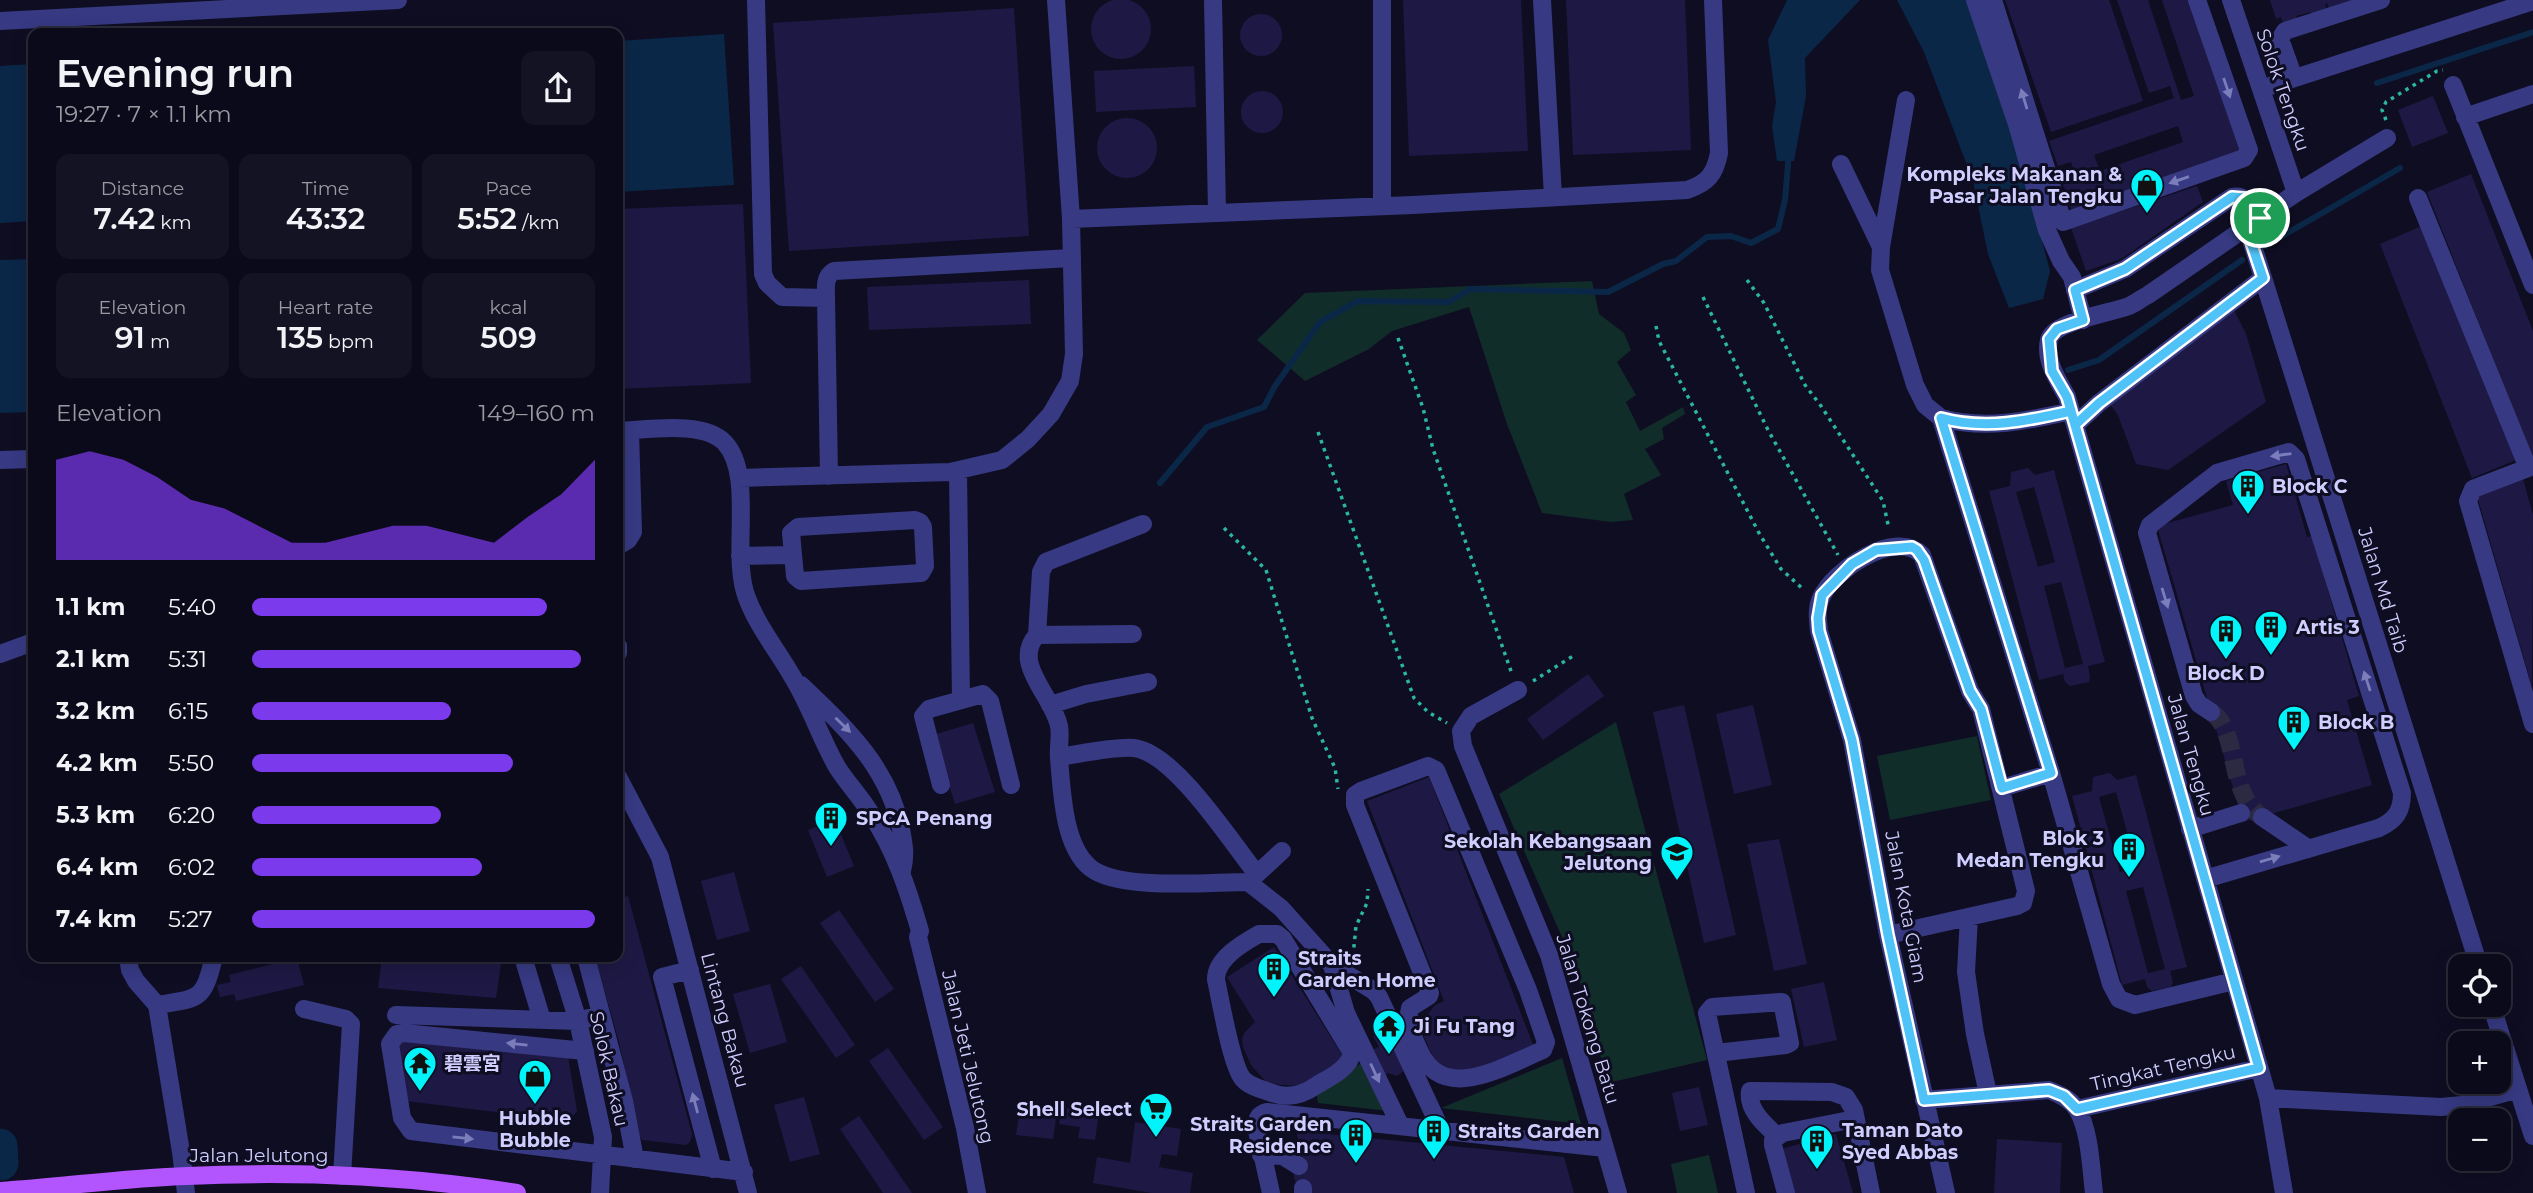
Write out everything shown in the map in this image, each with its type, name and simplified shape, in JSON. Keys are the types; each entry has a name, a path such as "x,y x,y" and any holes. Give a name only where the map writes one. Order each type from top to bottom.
{"main road":[{"name":"Jalan Jelutong","path":"0,1191 185,1184 248,1174 342,1177 393,1187 482,1188 517,1193"}],"street":[{"path":"0,21 398,0"},
{"path":"756,0 763,274 773,291 782,297 826,298"},
{"path":"739,478 958,471 1002,460 1028,439 1051,414 1070,381 1074,354 1071,219 1056,0"},
{"path":"1213,0 1217,212"},
{"path":"1382,0 1382,206"},
{"path":"1542,0 1553,197"},
{"path":"1071,219 1688,190 1702,185 1711,177 1719,153 1713,0"},
{"path":"1975,0 2017,124 2047,230 2072,278 2083,320 2128,306 2295,193 2387,138"},
{"path":"1993,0 2063,222 2064,229 2055,247"},
{"path":"2294,78 2280,39 2285,31 2381,0"},
{"path":"2063,222 2244,158 2248,154 2249,150 2199,7 2231,1"},
{"name":"Solok Tengku","path":"2231,1 2295,193"},
{"path":"2261,89 2533,1"},
{"path":"2211,41 2241,31"},
{"path":"2453,85 2533,285"},
{"path":"2465,117 2533,94"},
{"path":"1906,100 1881,247 1880,270 1915,385 1925,405 1941,418 1980,425 2073,418 2099,403 2263,278"},
{"path":"1841,164 1881,247"},
{"path":"2075,290 2125,269 2232,197 2245,198 2253,222"},
{"path":"2418,198 2531,467 2473,489 2468,501 2533,724"},
{"name":"Jalan Md Taib","path":"2253,222 2263,278 2475,954"},
{"path":"2155,249 2174,276"},
{"path":"829,476 826,279 834,271 1072,258"},
{"name":"Jalan Tengku","path":"2083,320 2053,332 2049,339 2052,371 2067,397 2259,1068 2284,1193"},
{"path":"1941,418 2051,773 2111,984 2119,999 2135,1005 2234,981"},
{"path":"623,543 633,532 624,460 624,431 695,429 719,436 728,446 739,478 740,556 745,594 755,619 794,678 838,769 870,812 902,871"},
{"path":"2205,879 2388,824 2397,817 2402,806 2402,793 2296,459 2289,452 2217,473 2150,525 2147,533 2194,696 2199,704 2211,712"},
{"path":"0,460 28,459"},
{"path":"958,471 961,700"},
{"path":"915,520 923,527 925,566 917,575 801,581 795,576 793,555 790,533 799,527 915,520"},
{"path":"1143,524 1046,562 1041,572 1037,635 1029,643 1027,658 1059,725 1059,757 1067,823 1074,849 1082,861 1095,871 1112,878 1136,882 1252,878 1282,850"},
{"path":"1819,603 1822,595 1846,569 1876,550 1912,547 1922,555 1970,691 1981,709 2026,891 2026,898 2017,906 1888,935"},
{"path":"740,556 793,555"},
{"name":"Jalan Kota Giam","path":"1819,603 1819,631 1852,740 1888,935 1946,1193"},
{"path":"1037,635 1133,634"},
{"path":"0,654 28,644"},
{"path":"794,678 850,732 881,775 899,818 906,854 902,871"},
{"path":"1050,705 1086,694 1148,682"},
{"path":"1461,731 1471,716 1518,690"},
{"path":"941,785 923,716 929,709 979,694 988,697 1011,785"},
{"name":"Jalan Tokong Batu","path":"1461,731 1465,753 1558,979 1618,1193"},
{"path":"1059,757 1134,748 1163,760 1183,780 1252,878 1332,965 1374,991 1383,1003 1441,1130"},
{"path":"1428,766 1436,770 1528,990 1546,1042 1543,1050 1475,1077 1459,1080 1435,1072 1426,1063 1408,1023 1408,1015 1410,1008 1430,993 1355,808 1355,795 1358,792 1428,766"},
{"path":"2002,788 2051,773"},
{"name":"Lintang Bakau","path":"623,788 660,858 748,1193"},
{"path":"2190,829 2241,813"},
{"path":"2262,817 2309,849"},
{"name":"Jalan Jeti Jelutong","path":"902,871 920,931 918,937 965,1128 977,1193"},
{"path":"1969,917 1966,972 1975,1034 1988,1094"},
{"path":"1270,1193 1256,1119 1261,1114 1280,1104 1294,1096 1309,1091 1348,1063 1352,1053 1283,940 1277,934 1263,934 1230,955 1218,966 1215,975 1239,1073 1247,1083 1280,1104 1400,1125 1605,1148"},
{"path":"129,962 136,981 157,1005 185,1184"},
{"path":"157,1005 189,1000 202,992 207,986 213,962"},
{"path":"525,962 542,1020"},
{"name":"Solok Bakau","path":"560,962 578,1021 603,1137 600,1193"},
{"path":"587,962 624,1101 635,1158"},
{"path":"1332,965 1346,1013 1400,1125"},
{"path":"690,970 656,978 712,1168"},
{"path":"1528,990 1558,979"},
{"path":"1716,1053 1790,1043 1782,1002 1709,1009 1707,1013 1746,1193"},
{"path":"304,1009 346,1019 351,1024 342,1177"},
{"path":"396,1015 578,1021 603,1016"},
{"path":"2495,1017 2533,1136"},
{"path":"585,1051 404,1033 397,1034 390,1044 402,1118 411,1131 744,1172"},
{"name":"Tingkat Tengku","path":"2077,1109 2259,1068"},
{"path":"2267,1098 2452,1106 2518,1089"},
{"path":"1924,1100 2049,1090 2064,1096 2077,1109 2086,1137 2094,1193"},
{"path":"1777,1136 1758,1116 1749,1099 1750,1091 1840,1093 1851,1103 1871,1193"},
{"path":"1786,1193 1773,1145 1777,1136 1855,1119"},
{"path":"1261,1156 1283,1156 1299,1166"}],"path":[{"path":"2387,138 2390,130 2382,110 2386,102 2442,69 2449,74 2453,85"},
{"path":"1747,280 1764,303 1805,385 1821,405 1883,501 1894,548"},
{"path":"1703,296 1768,430 1846,569"},
{"path":"1656,326 1659,341 1759,533 1781,569 1819,603"},
{"path":"1398,338 1423,408 1433,449 1518,690 1573,656"},
{"path":"1318,432 1414,698 1427,712 1461,731"},
{"path":"1224,528 1266,570 1312,718 1335,768 1338,796"},
{"path":"1351,979 1356,926 1367,904 1368,886"}],"green space":[{"path":"1592,281 1599,314 1624,333 1631,350 1617,362 1636,395 1626,402 1640,431 1683,407 1685,414 1662,428 1664,439 1645,449 1661,475 1624,494 1633,520 1611,522 1542,513 1507,424 1469,307 1392,331 1369,349 1305,381 1257,340 1305,293"},
{"path":"1616,722 1707,1060 1608,1083 1576,969 1499,794"},
{"path":"1977,736 1991,800 1890,820 1877,756"},
{"path":"1562,1058 1581,1124 1441,1108"},
{"path":"1363,1062 1388,1111 1318,1103 1316,1092"},
{"path":"1709,1155 1718,1193 1677,1193 1671,1164"}],"water":[{"path":"1787,0 1860,0 1805,58 1806,96 1794,161 1777,161 1772,126 1776,102 1768,40"},
{"path":"1897,0 1966,0 2011,125 2050,271 2043,299 2009,308 1988,254 1973,181 1924,52"},
{"path":"724,34 734,185 623,192 623,41"},
{"path":"28,64 28,221 0,223 0,66"},
{"path":"28,259 28,412 0,413 0,260"}],"building":[{"path":"1121,-1 1138,4 1146,12 1151,29 1146,46 1138,54 1121,59 1104,54 1096,46 1091,29 1096,12 1104,4"},
{"path":"1403,0 1521,0 1528,151 1409,156"},
{"path":"1566,0 1685,0 1691,150 1573,155"},
{"path":"2005,0 2109,0 2143,101 2051,132"},
{"path":"2117,0 2148,0 2181,100 2194,96 2162,0 2192,0 2245,151 2072,211 2063,184 2077,179 2071,162 2058,166 2049,141 2174,98 2170,86 2149,93","holes":["2178,126 2183,142 2100,171 2094,155"]},
{"path":"2270,0 2351,1 2330,12 2327,3 2327,11 2312,16 2311,12 2296,16 2298,21 2284,26 2281,17 2276,19"},
{"path":"1014,8 1029,236 789,251 773,23"},
{"path":"1261,14 1276,20 1282,35 1276,50 1261,56 1246,50 1240,35 1246,20"},
{"path":"1194,66 1196,107 1096,112 1094,71"},
{"path":"1262,91 1277,97 1283,112 1277,127 1262,133 1247,127 1241,112 1247,97"},
{"path":"2433,96 2448,133 2412,147 2398,110"},
{"path":"1127,118 1144,123 1152,131 1157,148 1152,165 1144,173 1127,178 1110,173 1102,165 1097,148 1102,131 1110,123"},
{"path":"2471,174 2533,331 2533,460 2427,192"},
{"name":"Kompleks Makanan & Pasar Jalan Tengku","path":"2197,186 2203,202 2121,259 2086,271 2071,228"},
{"path":"743,204 751,383 623,389 623,209"},
{"path":"2424,225 2516,460 2472,478 2380,244"},
{"path":"1029,280 1031,324 869,330 867,287"},
{"path":"2234,310 2246,334 2266,402 2168,470 2136,464 2118,415 2109,403"},
{"name":"Artis 3","path":"2286,464 2307,537 2312,536 2359,696 2347,700 2372,785 2243,822 2157,526 2233,505 2226,481"},
{"path":"2028,468 2035,475 2054,470 2105,662 2088,666 2089,682 2070,686 2065,682 2063,674 2039,680 1989,491 2010,486 2011,472","holes":["2034,487 2055,562 2038,567 2016,492","2061,582 2083,664 2065,668 2044,586"]},
{"path":"2523,479 2533,515 2532,687 2476,492"},
{"path":"1588,674 1604,696 1543,740 1527,719"},
{"path":"1684,705 1736,935 1704,943 1653,712"},
{"path":"1753,705 1772,785 1734,794 1716,714"},
{"path":"973,723 995,792 955,804 933,735"},
{"name":"Blok 3 Medan Tengku","path":"2110,773 2117,780 2136,775 2187,967 2170,971 2173,982 2171,987 2152,991 2147,987 2145,979 2122,985 2072,796 2092,791 2093,777","holes":["2116,792 2137,867 2120,872 2099,797","2143,887 2165,969 2148,973 2126,891"]},
{"path":"1429,777 1534,1047 1472,1071 1447,1071 1433,1057 1424,1037 1424,1019 1435,1005 1444,1001 1367,801"},
{"name":"SPCA Penang","path":"835,820 854,866 827,877 808,830"},
{"path":"1779,839 1807,964 1774,971 1747,844"},
{"path":"734,872 750,931 717,940 701,881"},
{"path":"628,896 692,1134 686,1145 642,1140 639,1135 619,1042 596,962 623,962 623,898"},
{"path":"839,910 894,989 875,1002 820,923"},
{"name":"Straits Garden Home","path":"1274,947 1344,1058 1300,1086 1268,1084 1251,1065 1242,1038 1255,1022 1227,977"},
{"path":"281,962 298,962 304,985 236,1001 234,994 220,997 217,985 231,982 229,975"},
{"path":"381,962 501,962 496,998 378,988"},
{"path":"801,966 855,1045 836,1058 781,979"},
{"path":"1824,982 1837,1040 1804,1047 1791,989"},
{"path":"770,984 787,1042 750,1053 733,994"},
{"name":"Ji Fu Tang","path":"1389,1029 1405,1070 1397,1076 1388,1073 1384,1076 1371,1050 1379,1047 1373,1036"},
{"path":"404,1041 568,1056 577,1111 569,1121 406,1101 395,1048"},
{"path":"888,1048 943,1127 924,1140 869,1061"},
{"path":"1699,1087 1708,1125 1680,1131 1672,1093"},
{"path":"804,1097 820,1154 790,1162 774,1105"},
{"path":"1061,1107 1099,1113 1095,1140 1078,1138 1080,1127 1059,1124"},
{"path":"1020,1108 1057,1112 1053,1139 1016,1135"},
{"path":"859,1116 912,1193 883,1193 840,1129"},
{"path":"1135,1122 1181,1129 1177,1156 1162,1154 1159,1167 1193,1173 1190,1193 1152,1193 1093,1183 1097,1157 1130,1163"},
{"name":"Straits Garden","path":"1296,1131 1564,1157 1574,1193 1310,1193 1297,1189 1292,1168 1304,1165"},
{"name":"Taman Dato Syed Abbas","path":"1836,1134 1853,1193 1793,1193 1781,1149"},
{"path":"1997,1139 2062,1143 2060,1193 1994,1193"}],"waterway":[{"path":"2377,83 2533,32"},
{"path":"1160,483 1207,427 1264,407 1275,386 1320,322 1358,301 1449,302 1470,289 1608,292 1663,264 1676,261 1707,237 1731,236 1751,243 1778,229 1785,200 1789,153"},
{"path":"2265,246 2400,168"},
{"path":"2068,370 2099,360 2242,260"},
{"path":"0,1146 1,1163"}],"tunnel":[{"path":"2211,712 2226,733 2243,793 2262,817"}],"place":[{"name":"Kompleks Makanan & Pasar Jalan Tengku","path":"2147,215"},
{"name":"Block C","path":"2248,516"},
{"name":"Artis 3","path":"2271,657"},
{"name":"Block D","path":"2226,661"},
{"name":"Block B","path":"2294,752"},
{"name":"SPCA Penang","path":"831,848"},
{"name":"Blok 3 Medan Tengku","path":"2129,879"},
{"name":"Sekolah Kebangsaan Jelutong","path":"1677,882"},
{"name":"Straits Garden Home","path":"1274,999"},
{"name":"Ji Fu Tang","path":"1389,1056"},
{"name":"碧雲宮","path":"420,1093"},
{"name":"Hubble Bubble","path":"535,1106"},
{"name":"Shell Select","path":"1156,1139"},
{"name":"Straits Garden","path":"1434,1161"},
{"name":"Straits Garden Residence","path":"1356,1165"},
{"name":"Taman Dato Syed Abbas","path":"1817,1171"}],"route":[{"path":"2260,218 2245,198 2232,197 2125,269 2075,290 2083,320 2057,329 2049,339 2052,371 2067,397 2075,425 2259,1068 2077,1109 2064,1096 2049,1090 1924,1100 1888,935 1852,740 1819,631 1818,607 1822,595 1852,564 1876,550 1912,547 1917,550 1924,560 1970,691 1981,709 2002,788 2051,773 1941,418 1980,425 2024,422 2071,411 2075,425 2099,403 2263,278 2246,227 2260,218"}]}
